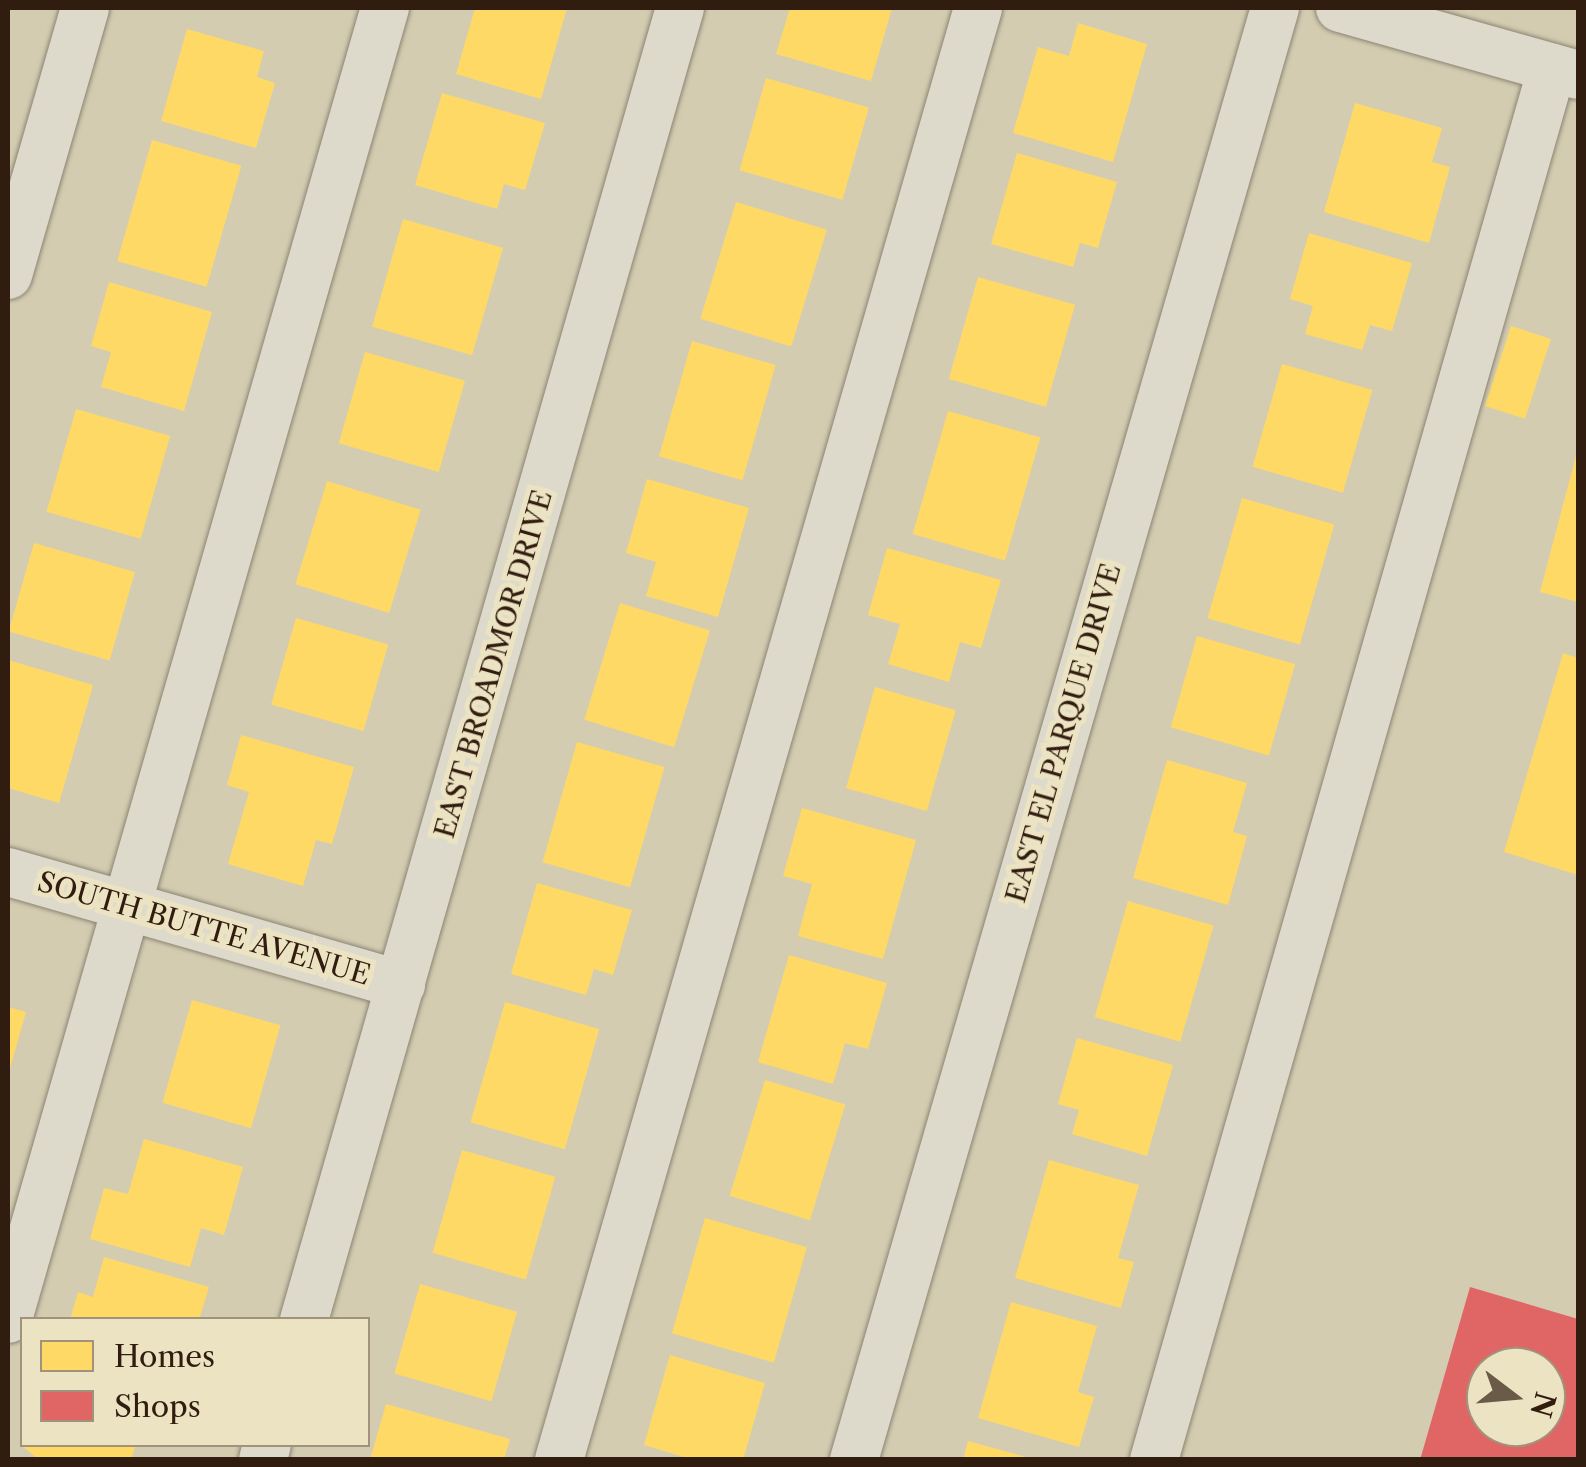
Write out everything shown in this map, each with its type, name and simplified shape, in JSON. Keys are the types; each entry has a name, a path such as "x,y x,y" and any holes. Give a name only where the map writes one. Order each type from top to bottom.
{"street":[{"path":"8,275 85,8"},
{"path":"8,1318 385,8"},
{"name":"EAST BROADMOR DRIVE","path":"305,1317 680,8"},
{"path":"559,1460 978,8"},
{"name":"EAST EL PARQUE DRIVE","path":"854,1460 1275,8"},
{"path":"1154,1460 1565,72 1340,8"},
{"name":"SOUTH BUTTE AVENUE","path":"8,872 401,984"}],"building: Homes":[{"path":"475,8 567,8 541,99 456,74"},
{"path":"790,8 892,8 871,81 776,54"},
{"path":"1078,23 1147,44 1113,162 1013,133 1038,47 1069,56"},
{"path":"187,29 264,51 257,77 275,83 256,148 161,121"},
{"path":"766,78 869,107 842,200 740,170"},
{"path":"442,93 545,123 525,190 504,184 497,209 415,185"},
{"path":"1355,103 1442,128 1432,162 1450,167 1429,243 1324,212"},
{"path":"152,140 241,166 207,287 117,261"},
{"path":"1017,153 1117,182 1098,248 1080,243 1073,267 991,244"},
{"path":"736,202 827,230 791,346 700,319"},
{"path":"403,219 503,248 472,355 372,327"},
{"path":"1309,233 1412,263 1392,331 1370,325 1362,350 1305,334 1313,306 1290,299"},
{"path":"978,277 1075,305 1046,407 949,379"},
{"path":"109,282 212,312 184,411 101,387 111,352 91,346"},
{"path":"1511,326 1551,339 1525,419 1485,406"},
{"path":"692,341 776,365 743,480 659,456"},
{"path":"365,352 465,381 439,472 339,443"},
{"path":"1282,364 1372,390 1343,493 1253,467"},
{"path":"76,409 170,436 141,539 47,512"},
{"path":"948,411 1040,437 1005,561 913,534"},
{"path":"1578,452 1578,602 1540,592"},
{"path":"647,479 749,508 718,617 646,596 656,562 626,553"},
{"path":"327,481 421,510 389,613 295,584"},
{"path":"1242,498 1334,524 1300,645 1208,618"},
{"path":"34,543 135,572 110,660 9,631"},
{"path":"887,548 1001,580 981,648 960,642 949,682 888,664 900,624 868,615"},
{"path":"620,603 710,630 674,747 584,720"},
{"path":"296,618 388,644 363,731 271,705"},
{"path":"1197,636 1295,664 1269,755 1171,727"},
{"path":"1563,653 1578,658 1578,875 1504,852"},
{"path":"8,660 93,685 59,803 8,788"},
{"path":"875,687 956,710 927,811 846,788"},
{"path":"241,735 354,767 332,844 316,840 303,886 228,864 249,792 227,785"},
{"path":"577,742 664,767 630,887 543,862"},
{"path":"1167,760 1247,783 1233,832 1247,836 1228,905 1133,878"},
{"path":"802,808 916,840 883,959 798,936 812,884 783,876"},
{"path":"537,883 632,910 613,975 594,969 586,995 511,974"},
{"path":"1128,901 1214,926 1180,1042 1095,1017"},
{"path":"789,955 887,983 868,1049 845,1043 833,1084 758,1062"},
{"path":"192,1000 280,1025 251,1128 163,1103"},
{"path":"505,1002 599,1029 565,1149 471,1122"},
{"path":"8,1007 26,1012 9,1072 8,1072"},
{"path":"1077,1038 1173,1065 1147,1156 1072,1134 1079,1110 1058,1104"},
{"path":"765,1080 845,1105 810,1220 730,1196"},
{"path":"144,1139 243,1167 224,1235 201,1228 190,1267 90,1239 104,1188 128,1194"},
{"path":"462,1150 555,1177 526,1280 433,1253"},
{"path":"1049,1160 1139,1185 1118,1258 1134,1262 1121,1308 1015,1278"},
{"path":"705,1218 807,1247 774,1363 672,1333"},
{"path":"104,1257 209,1287 200,1317 71,1317 78,1292 93,1297"},
{"path":"420,1284 517,1312 491,1401 394,1373"},
{"path":"1011,1302 1097,1326 1078,1392 1094,1397 1079,1447 978,1418"},
{"path":"670,1355 765,1383 743,1460 694,1460 644,1445"},
{"path":"386,1404 510,1439 504,1460 370,1460"},
{"path":"968,1441 1030,1458 963,1460"},
{"path":"24,1447 135,1447 131,1460 39,1460"}],"building: Shops":[{"path":"1470,1287 1578,1319 1578,1460 1420,1460"}]}
